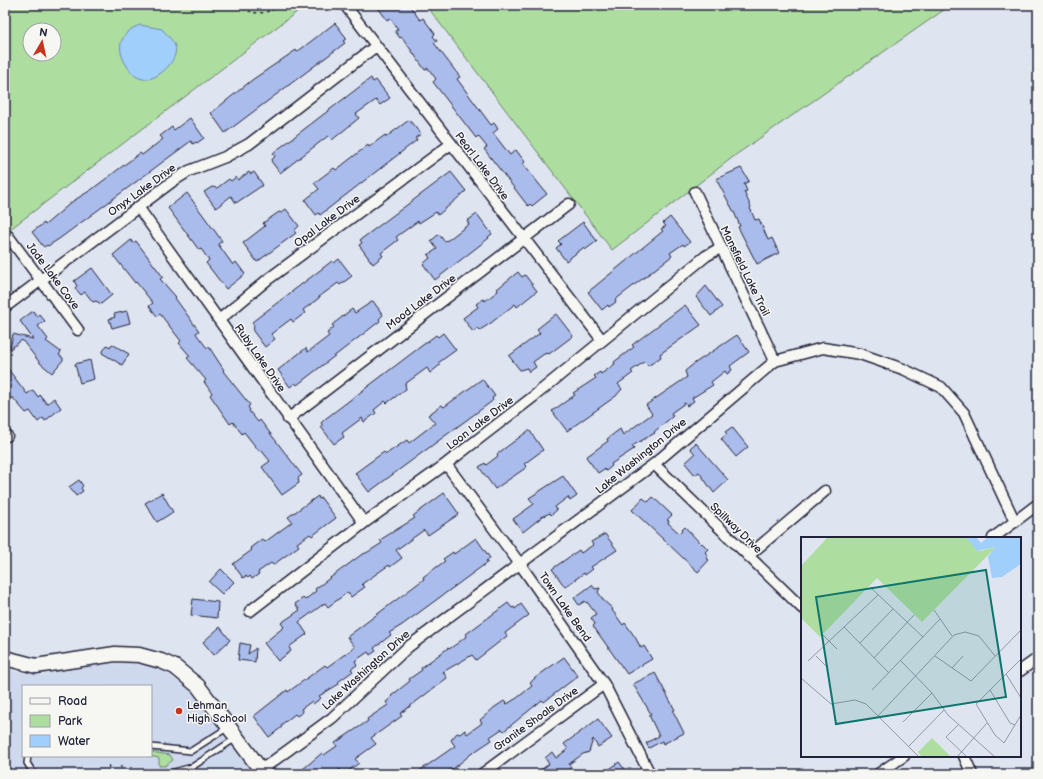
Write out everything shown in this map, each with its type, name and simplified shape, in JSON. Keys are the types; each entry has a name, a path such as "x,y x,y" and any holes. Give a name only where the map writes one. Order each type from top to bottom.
{"street":[{"name":"Pearl Lake Drive","path":"345,5 523,240 602,340"},
{"name":"Onyx Lake Drive","path":"5,307 138,207 189,171 225,158 249,144 376,46"},
{"name":"Opal Lake Drive","path":"219,320 267,280 451,144"},
{"name":"Mansfield Lake Trail","path":"695,192 720,248 775,361"},
{"name":"Mood Lake Drive","path":"288,419 569,204"},
{"name":"Ruby Lake Drive","path":"138,207 288,419 364,523"},
{"name":"Jade Lake Cove","path":"8,236 78,330"},
{"name":"Loon Lake Drive","path":"250,611 364,523 446,464 533,397 706,256 720,248"},
{"name":"Lake Washington Drive","path":"262,772 332,718 408,647 654,464 775,361 823,348 860,354 903,369 940,387 964,413 1015,522"},
{"name":"Town Lake Bend","path":"446,464 520,564 604,684 650,774"},
{"name":"Spillway Drive","path":"654,464 801,607"},
{"path":"748,556 825,490"},
{"path":"994,537 1038,504"},
{"path":"5,658 36,666 110,655 139,655 161,661 174,667 198,686 262,772"},
{"path":"1021,671 1038,658"},
{"name":"Granite Shoals Drive","path":"482,774 604,684"},
{"path":"878,774 903,757"},
{"path":"964,757 972,774"}],"lane":[{"path":"152,747 191,751 232,733"},
{"path":"166,774 192,767 232,733"},
{"path":"28,757 27,763 34,774"}],"path":[{"path":"238,5 248,12 257,14 266,12 281,5"},
{"path":"108,774 110,764"},
{"path":"120,774 121,766"},
{"path":"130,774 131,767"}],"shaded area":[{"name":"Lehman High School","path":"128,663 160,668 191,691 255,774 5,774 5,669 42,675 98,665"}],"green space":[{"path":"5,5 306,5 5,233"},
{"path":"426,5 951,5 737,154 612,250"},
{"path":"152,752 170,755 173,760 165,766 159,766 159,758 152,757"}],"water":[{"path":"140,25 162,29 171,39 175,46 176,52 166,69 160,74 148,79 140,78 134,74 127,66 121,53 124,36 133,28"}],"building":[{"path":"376,5 409,5 420,20 423,18 435,34 433,36 437,41 434,43 460,77 457,79 491,125 494,123 498,129 493,133 510,155 516,150 525,162 523,164 547,194 532,206 530,204 528,206 484,149 487,147 478,136 476,138 433,82 436,79 428,68 425,70 402,37 400,38 395,31 398,29 390,18 387,20"},
{"path":"335,23 345,36 346,39 343,41 345,43 225,133 211,113 252,80 296,50 297,52"},
{"path":"371,78 373,82 376,80 390,98 380,105 376,100 356,114 359,118 332,140 328,136 280,173 271,161 275,156 273,153"},
{"path":"190,118 204,138 193,144 191,141 59,239 48,246 47,245 44,247 42,245 32,232 44,223 45,225 73,201 91,190 140,153 142,155 163,139 160,136 172,127 174,130"},
{"path":"409,120 421,134 415,138 417,140 320,215 319,213 316,215 305,200 319,189 314,183 334,168 336,170 368,145 369,147 385,135 386,137"},
{"path":"741,168 749,181 744,184 747,191 744,192 755,220 759,219 768,240 772,238 779,253 757,264 738,227 740,226 734,212 716,179"},
{"path":"249,172 251,174 254,172 263,185 236,203 231,196 216,208 204,192 212,187 217,188 229,179 231,181 236,177 238,180"},
{"path":"451,172 466,191 438,215 436,212 419,223 418,221 396,237 398,240 381,253 383,256 373,264 359,245 362,243 360,240"},
{"path":"187,193 222,241 218,244 233,265 236,262 245,274 226,289 206,263 209,260 201,249 199,250 168,208"},
{"path":"286,209 299,226 294,231 296,233 257,262 243,243 265,226 263,223"},
{"path":"477,214 492,234 488,237 489,238 435,280 423,264 430,258 428,255 437,249 431,241 439,234 444,241 448,240 469,224 467,221"},
{"path":"670,217 690,242 684,246 683,244 670,253 672,256 615,300 616,302 609,307 608,305 602,310 588,292 663,231 661,229 666,226 663,223"},
{"path":"583,222 597,241 585,250 583,248 566,261 556,248 561,244 558,241"},
{"path":"131,240 133,243 136,241 163,277 160,279 176,297 175,298 199,331 196,333 197,335 207,348 209,347 224,370 223,371 250,405 248,407 250,410 249,411 258,422 260,420 302,475 298,478 299,483 282,495 262,467 270,461 261,450 259,451 244,432 242,434 233,422 230,424 210,395 212,393 204,382 206,380 187,358 190,356 179,343 181,341 160,314 157,316 149,306 153,303 113,255"},
{"path":"339,259 352,276 340,285 338,283 319,297 303,310 305,313 293,322 291,319 271,334 275,339 265,347 253,331 254,326 252,322 332,261 334,263"},
{"path":"92,268 112,295 101,304 96,301 93,302 85,292 81,295 75,288 77,286 74,281"},
{"path":"518,272 522,277 525,275 537,291 517,307 515,304 491,323 480,330 478,328 473,332 463,318 478,307 476,304 483,299 485,301"},
{"path":"706,286 722,307 711,316 696,297"},
{"path":"373,301 383,315 379,319 380,321 297,385 295,383 290,387 278,370 306,348 308,352 329,336 327,333 334,327 332,325 352,309 355,313"},
{"path":"685,305 701,325 660,354 661,357 648,366 644,362 631,371 633,373 618,384 622,389 616,396 567,431 552,411 575,395 573,393 596,378 594,376 600,372 601,374 615,364 614,362 634,347 632,345"},
{"path":"33,311 37,316 39,314 45,321 38,326 48,339 46,341 61,352 59,355 63,358 52,373 40,363 22,340 10,349 13,334 33,339 20,321"},
{"path":"127,311 130,323 112,328 109,319 115,317 114,314"},
{"path":"556,314 573,336 549,354 544,354 533,362 536,367 529,372 527,368 520,370 509,356 540,333 537,329"},
{"path":"443,333 456,350 438,363 440,365 430,373 427,368 405,384 406,389 387,403 385,401 374,410 376,413 364,422 362,418 342,433 344,437 334,444 321,427 323,426 321,423 436,335 438,337"},
{"path":"737,335 749,352 730,366 732,370 727,374 725,371 711,382 713,385 692,398 694,401 687,406 685,403 671,413 673,416 654,432 655,433 632,446 634,449 611,464 612,466 606,471 604,469 598,473 586,457 608,441 607,439 620,429 623,435 652,414 646,405 687,377 685,371 695,363"},
{"path":"112,344 129,354 122,365 102,353 107,345 110,347"},
{"path":"90,360 94,379 80,383 75,364"},
{"path":"5,365 27,394 33,390 38,397 40,395 47,404 54,398 61,408 45,421 43,418 38,422 30,411 26,413 13,398 9,398 5,392"},
{"path":"482,379 495,396 492,398 493,400 491,402 369,492 355,473 384,452 386,454 407,440 409,443 435,423 428,415 442,405 444,407"},
{"path":"732,427 748,447 736,457 721,439 727,434 725,432"},
{"path":"530,431 543,450 524,464 527,467 495,489 479,467 485,463 486,465 498,456 497,454"},
{"path":"696,443 728,480 714,493 699,472 695,475 685,463 695,454 690,448"},
{"path":"563,476 577,496 570,501 568,497 555,507 557,510 551,515 550,513 543,516 523,532 513,519 534,504 529,498"},
{"path":"79,480 83,486 81,488 83,491 76,496 69,487"},
{"path":"162,493 173,512 157,522 145,503"},
{"path":"444,493 459,514 428,535 424,530 396,550 402,558 390,567 389,565 362,584 365,587 351,597 348,592 328,607 325,603 299,622 307,634 289,647 291,651 278,661 264,643 284,627 281,623 300,610 295,604 303,598 305,600 316,591 315,589 361,555 382,543 380,540 415,518 413,516"},
{"path":"318,496 336,518 312,536 310,534 297,543 299,546 273,565 271,563 258,572 259,574 252,579 250,576 248,578 246,576 243,578 233,564 252,550 250,548 262,539 265,542 292,522 288,517"},
{"path":"653,497 672,515 667,520 669,521 668,523 679,533 685,527 701,544 702,543 708,549 705,552 708,556 706,558 709,560 698,572 632,510 643,498 648,502"},
{"path":"605,534 617,550 591,567 593,569 585,575 584,573 565,587 552,569 579,550 581,553 593,545 591,542"},
{"path":"476,538 490,558 486,561 488,562 389,633 391,635 374,648 376,651 370,655 368,652 355,661 357,665 351,669 353,671 338,682 339,684 319,696 321,698 313,704 312,701 301,709 303,712 297,716 295,714 269,737 254,716 287,690 288,692 325,665 327,667 355,647 347,637 424,579 423,577 445,561 443,559 453,552 454,554"},
{"path":"221,569 234,582 222,594 209,582"},
{"path":"592,585 595,589 600,588 598,592 604,601 613,609 612,610 623,625 625,623 641,648 644,646 652,659 627,674 593,626 595,624 591,618 596,614 587,602 586,603 585,601 579,605 574,598"},
{"path":"193,599 218,602 217,618 191,615"},
{"path":"508,603 515,609 521,604 529,615 505,633 507,636 476,660 472,655 443,672 447,678 400,714 402,716 371,738 376,744 355,759 359,763 344,774 340,769 334,774 297,774 322,753 324,755 337,746 335,743 368,721 367,719 388,705 386,702 392,697 391,696 410,681 409,679 422,670 421,668 448,648 449,649 455,645 467,636 466,634"},
{"path":"220,627 230,640 214,655 203,642"},
{"path":"240,643 250,645 248,654 256,648 255,662 238,660"},
{"path":"564,657 578,676 544,702 542,700 504,731 502,729 490,737 492,740 471,754 453,769 452,768 444,774 415,774 455,746 451,740 457,733 460,734 465,730 467,734 482,723 480,720 495,707 504,701 507,704 517,698 532,686 530,683 535,678"},
{"path":"655,673 675,710 673,711 684,733 663,744 662,741 649,748 646,743 659,736 649,715 651,714 633,684"},
{"path":"598,719 612,738 598,747 593,739 589,752 583,754 569,764 571,767 563,774 535,774 549,764 545,758 552,752 556,758 568,749 564,744"},
{"path":"619,762 628,774 603,774"}],"place":[{"name":"Lehman High School","path":"179,711"}]}
